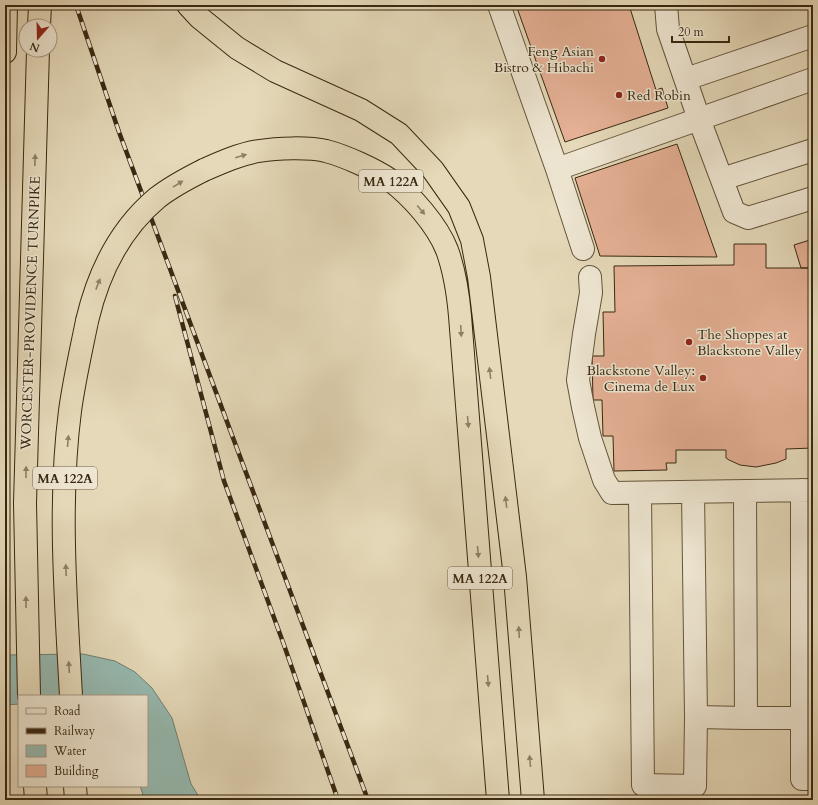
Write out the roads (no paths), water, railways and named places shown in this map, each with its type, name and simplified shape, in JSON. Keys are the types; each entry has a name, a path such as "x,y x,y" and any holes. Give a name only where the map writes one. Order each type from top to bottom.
{"highway":[{"path":"5,52 6,5"},
{"path":"39,18 40,5"},
{"path":"188,5 200,18 237,48 275,72 361,110 399,134 433,170 459,207 472,240 480,284 515,577 533,800"},
{"name":"WORCESTER-PROVIDENCE TURNPIKE","path":"29,695 25,503 38,58"},
{"name":"MA 122A","path":"71,695 64,511 66,456 70,411 87,321 92,299 102,275 116,246 135,219 162,194 178,184 204,170 232,158 258,151 289,148 325,151 360,164 389,180 411,199 432,224 446,250 457,282 498,800"},
{"path":"35,787 36,800"},
{"path":"76,787 76,800"}],"lane":[{"path":"499,5 557,169 583,249"},
{"path":"666,5 668,29 699,119 734,212 748,218 813,198"},
{"path":"686,79 813,36"},
{"path":"557,169 813,79"},
{"path":"722,179 813,150"},
{"path":"590,277 591,292 578,380 584,415 598,462 604,480 612,494 808,490 802,718 802,779 813,779"},
{"path":"745,491 746,718"},
{"path":"640,493 643,785 695,786 696,717 693,492"},
{"path":"696,717 802,718"}],"water":[{"path":"83,654 115,661 135,672 152,688 172,718 191,784 201,800 145,800 140,787 148,787 148,695 18,695 18,704 5,705 5,655"}],"railway":[{"path":"76,5 119,132 368,800"},
{"path":"175,296 224,481 284,645 338,800"}],"place":[{"name":"Feng Asian Bistro & Hibachi","path":"602,59"},
{"name":"Red Robin","path":"619,95"},
{"name":"The Shoppes at Blackstone Valley","path":"689,342"},
{"name":"Blackstone Valley: Cinema de Lux","path":"703,378"}]}
